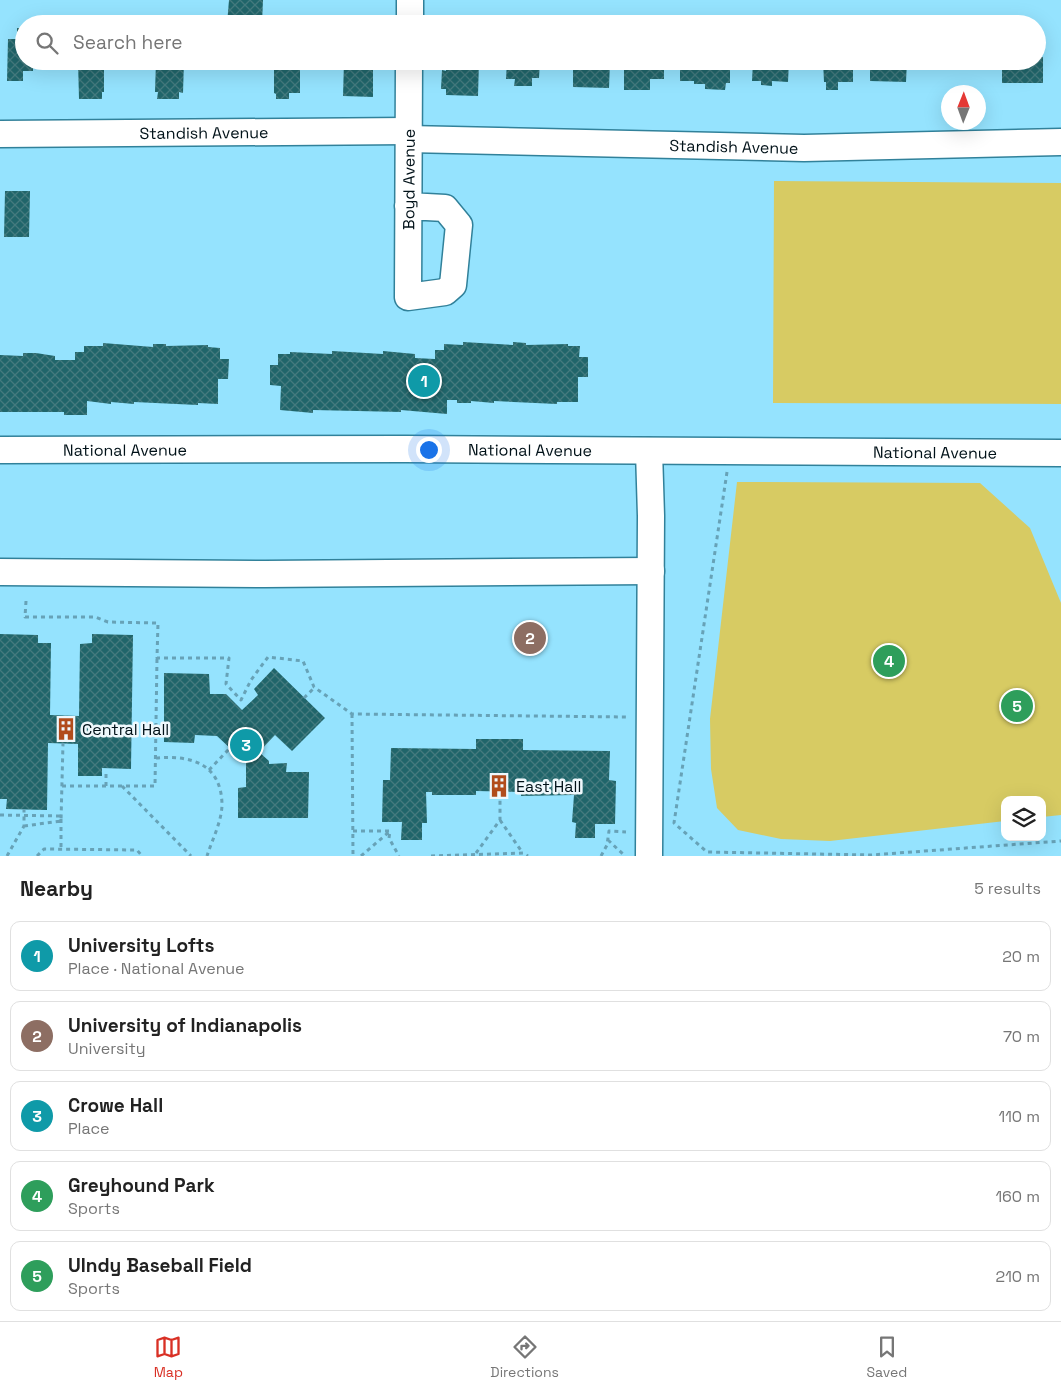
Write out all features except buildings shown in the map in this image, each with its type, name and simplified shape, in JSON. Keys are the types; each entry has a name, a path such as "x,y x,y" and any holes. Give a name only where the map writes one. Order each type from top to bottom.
{"street":[{"path":"410,0 410,15"},
{"name":"Boyd Avenue","path":"408,206 445,208 459,225 453,286 445,292 408,297 408,206 408,135 409,70"},
{"name":"Standish Avenue","path":"0,134 408,135 804,148 1061,142"},
{"name":"National Avenue","path":"0,450 1061,453"},
{"path":"649,451 651,571 649,856"},
{"path":"0,572 265,574 651,571"}],"path":[{"path":"727,469 674,823 707,852 871,855 1061,841"},
{"path":"26,601 25,617 95,617 108,622 158,623 155,786 62,786"},
{"path":"157,658 229,658 226,684 241,700 251,680 268,657 303,661 314,687 352,714 638,718"},
{"path":"304,698 314,687"},
{"path":"352,714 353,856"},
{"path":"61,849 63,743"},
{"path":"209,770 230,748"},
{"path":"156,758 186,758 198,762 209,770 220,785 222,804 219,820 207,856"},
{"path":"106,773 106,786"},
{"path":"122,786 191,856"},
{"path":"500,791 500,820 522,853"},
{"path":"7,856 24,826 24,810"},
{"path":"0,815 61,816 61,821"},
{"path":"475,854 500,820"},
{"path":"24,826 61,821"},
{"path":"353,831 390,831"},
{"path":"362,856 390,831"},
{"path":"390,831 389,838 399,856"},
{"path":"601,856 609,831 627,832"},
{"path":"608,839 625,856"},
{"path":"37,856 44,849 137,850 142,856"},
{"path":"431,856 522,853 528,856"}],"shaded area":[{"path":"774,181 1061,183 1061,404 773,403"},
{"path":"737,482 980,483 1030,528 1061,603 1061,815 1046,817 1046,796 1001,796 1001,821 830,841 781,839 738,830 717,808 711,769 710,719"}],"place":[{"name":"University Lofts","path":"424,381"},
{"name":"University of Indianapolis","path":"530,638"},
{"name":"Greyhound Park","path":"889,661"},
{"name":"UIndy Baseball Field","path":"1017,706"},
{"name":"Central Hall","path":"66,729"},
{"name":"Crowe Hall","path":"246,745"},
{"name":"East Hall","path":"499,786"}]}
